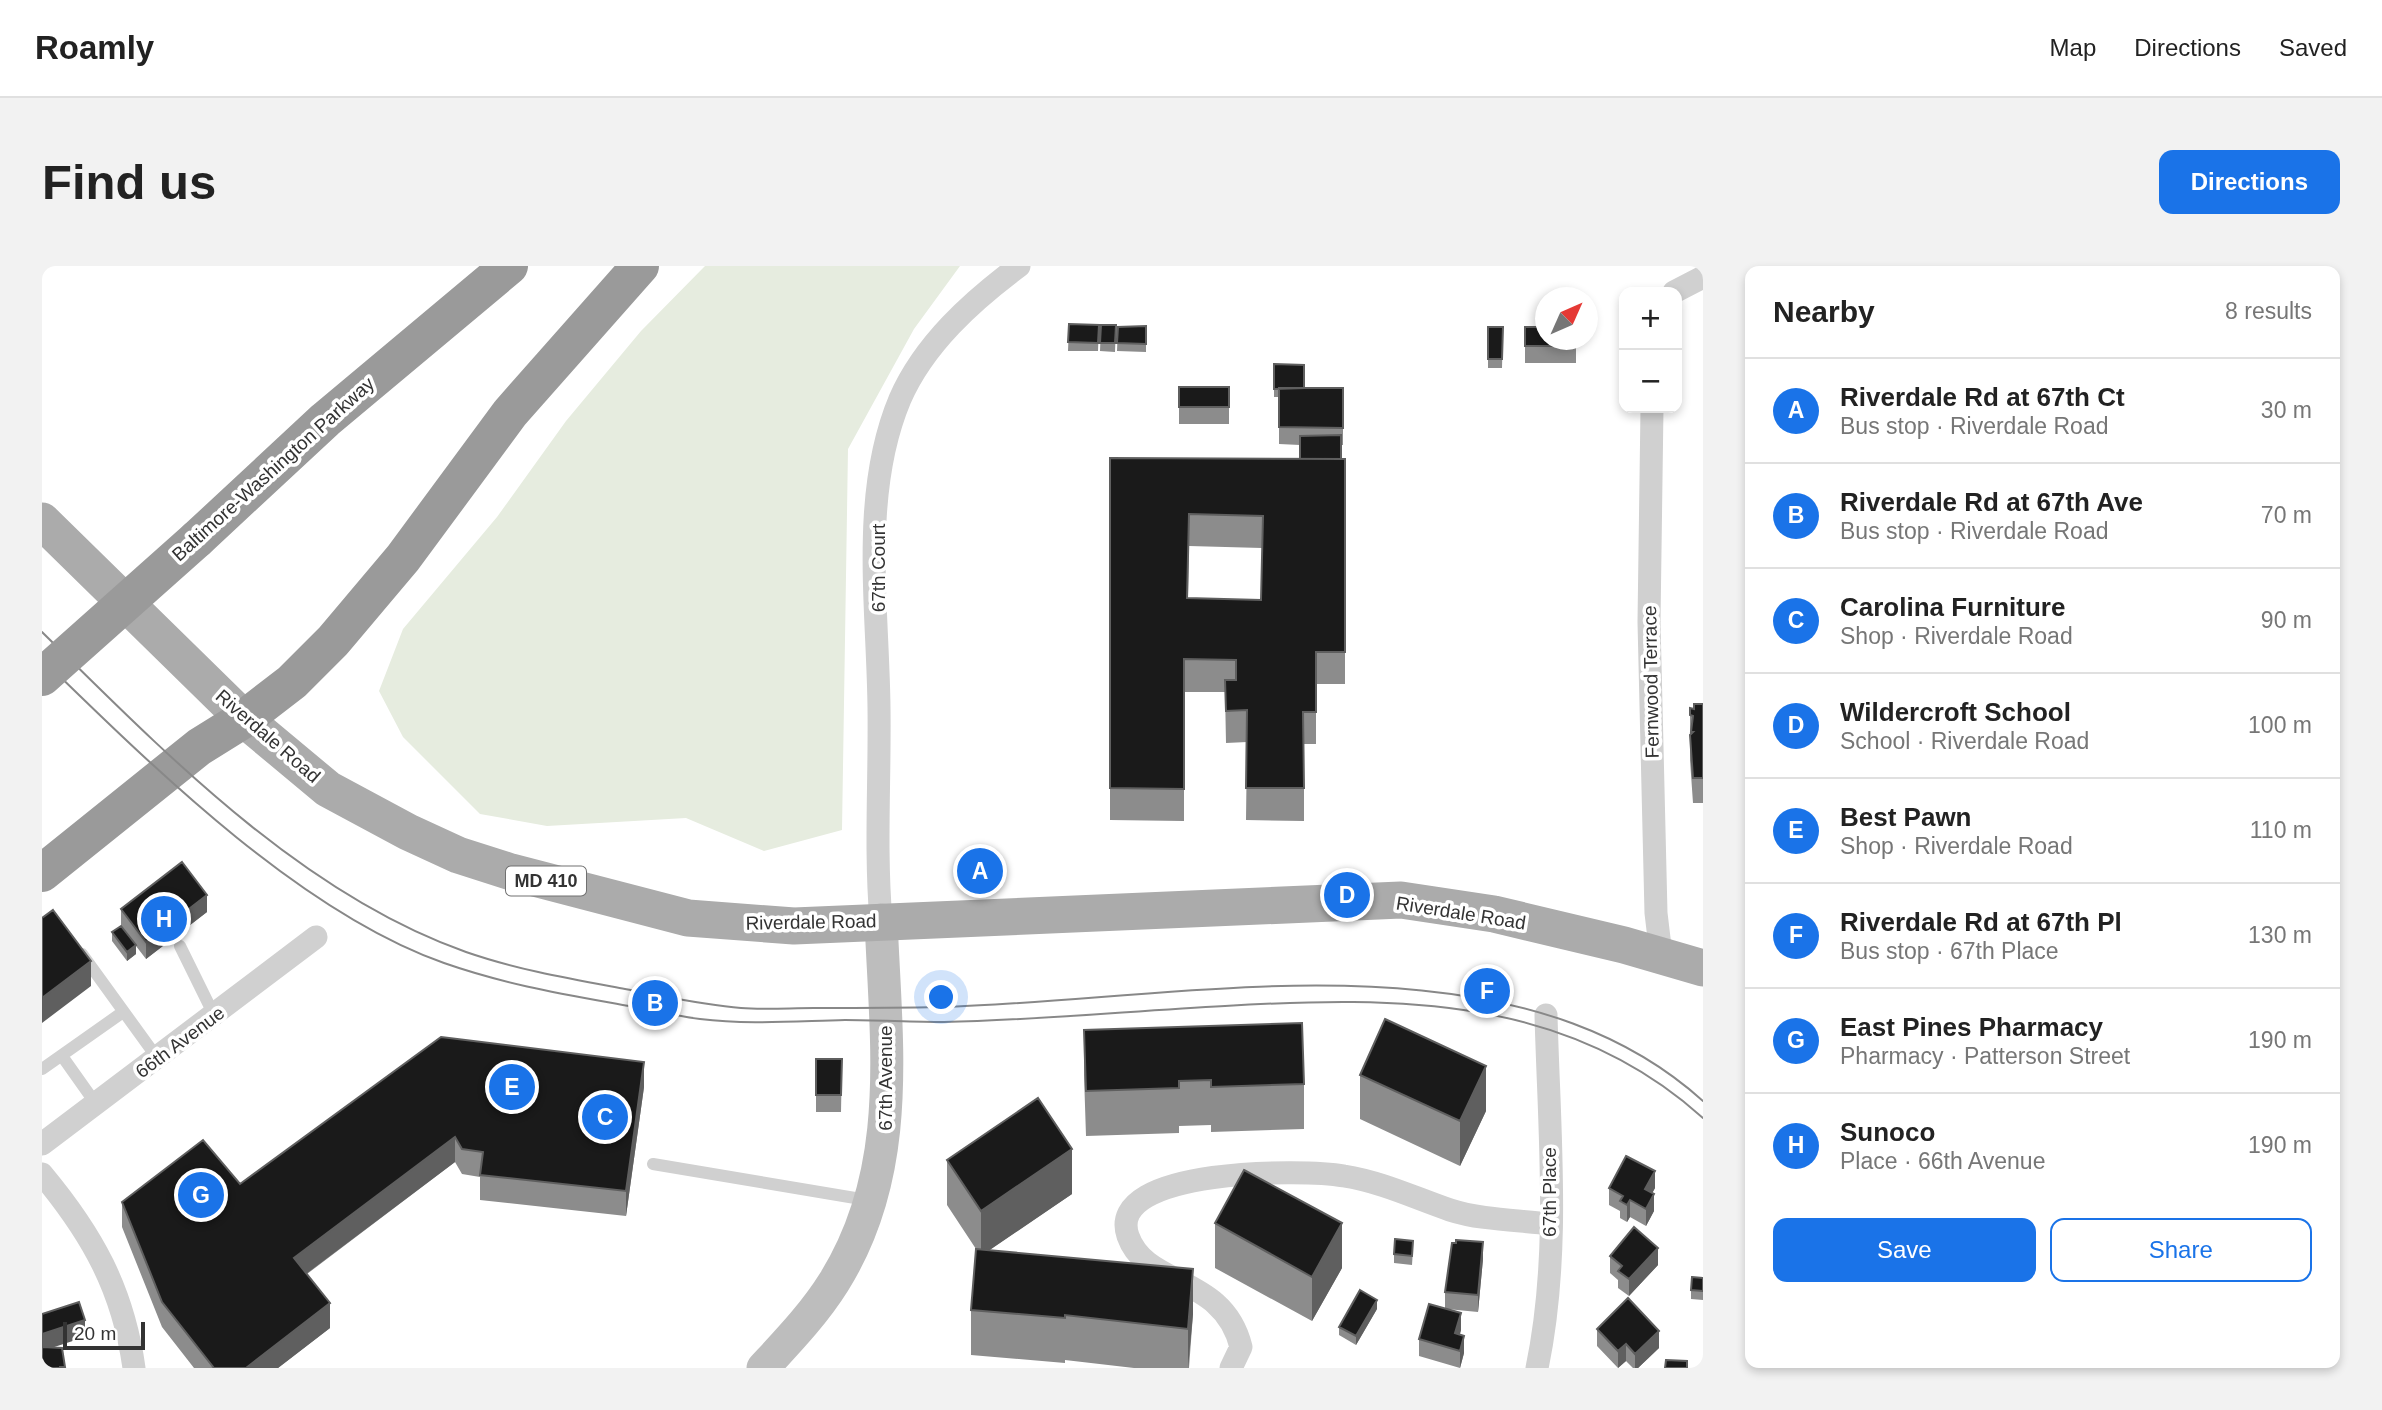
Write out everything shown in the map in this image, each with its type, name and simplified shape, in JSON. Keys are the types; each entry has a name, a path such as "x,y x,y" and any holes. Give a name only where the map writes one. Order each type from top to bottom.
{"highway":[{"name":"Baltimore-Washington Parkway","path":"42,677 325,420 509,266"},
{"path":"42,873 199,747 244,719 292,682 333,641 403,558 510,413 640,266"}],"main road":[{"name":"Riverdale Road","path":"42,521 244,719 328,789 408,832 458,855 501,868 688,918 794,926 881,920 1065,916 1401,900 1494,914 1703,968"}],"street":[{"name":"67th Court","path":"881,920 876,547 880,467 897,408 920,363 945,330 1019,266"},
{"path":"1682,288 1703,277"},
{"name":"Fernwood Terrace","path":"1653,413 1649,636 1656,913 1661,955"},
{"name":"67th Avenue","path":"763,1368 802,1325 834,1282 870,1200 885,1137 889,1090 881,920"},
{"name":"66th Avenue","path":"42,1144 158,1059 316,937"},
{"name":"67th Place","path":"1537,1368 1548,1283 1550,1224 1546,1016"},
{"path":"1231,1368 1241,1347 1229,1316 1199,1289 1154,1269 1128,1236 1127,1221 1132,1206 1162,1188 1251,1172 1343,1175 1407,1192 1452,1210 1550,1224"},
{"path":"42,1174 78,1218 106,1266 123,1319 134,1368"}],"lane":[{"path":"76,947 158,1059"},
{"path":"180,947 214,1016"},
{"path":"42,1069 123,1012"},
{"path":"62,1056 96,1104"},
{"path":"653,1164 870,1200"}],"shaded area":[{"path":"705,266 960,266 914,329 848,449 842,830 764,851 686,818 547,826 480,814 403,737 379,691 403,629 497,517 566,421 641,331"}],"building":[{"path":"1069,324 1099,325 1098,343 1068,342"},
{"path":"1101,325 1116,325 1115,343 1100,343"},
{"path":"1146,326 1146,344 1117,343 1118,327"},
{"path":"1488,327 1503,327 1502,359 1488,359"},
{"path":"1525,327 1535,327 1535,346 1525,346"},
{"path":"1274,364 1304,365 1304,388 1274,389"},
{"path":"1179,387 1229,387 1229,407 1179,407"},
{"path":"1279,388 1343,388 1343,428 1279,427"},
{"path":"1341,435 1341,459 1300,459 1300,436"},
{"path":"1110,458 1345,459 1345,652 1316,652 1316,712 1303,712 1304,788 1246,788 1247,710 1226,711 1225,680 1236,680 1236,660 1184,659 1184,789 1110,788","holes":["1189,514 1263,516 1261,600 1187,598"]},
{"path":"1694,704 1703,704 1703,778 1693,778 1690,735 1693,732 1693,716 1690,715 1690,708 1694,709"},
{"path":"182,862 207,895 146,942 121,909"},
{"path":"53,910 91,961 42,998 42,918"},
{"path":"121,926 136,945 127,952 112,932"},
{"path":"1385,1019 1486,1066 1460,1121 1360,1075"},
{"path":"1302,1023 1304,1084 1211,1087 1211,1080 1179,1081 1179,1088 1086,1091 1084,1030"},
{"path":"441,1037 644,1062 626,1191 480,1175 483,1152 462,1149 455,1137 294,1258 330,1303 246,1368 214,1368 162,1302 122,1202 203,1140 240,1184"},
{"path":"816,1059 842,1059 841,1095 816,1095"},
{"path":"1038,1098 1072,1149 981,1211 947,1160"},
{"path":"1626,1156 1655,1171 1645,1189 1654,1194 1646,1209 1630,1200 1627,1205 1620,1201 1623,1196 1609,1188"},
{"path":"1244,1170 1342,1223 1312,1277 1215,1223"},
{"path":"1634,1227 1658,1248 1629,1279 1618,1271 1622,1266 1610,1256"},
{"path":"1395,1239 1413,1241 1412,1256 1394,1254"},
{"path":"1456,1240 1483,1242 1478,1295 1445,1292 1452,1243 1456,1243"},
{"path":"976,1249 1193,1269 1188,1329 1065,1315 1065,1318 971,1310"},
{"path":"1692,1277 1703,1278 1703,1291 1691,1290"},
{"path":"1360,1290 1377,1300 1356,1336 1339,1327"},
{"path":"1628,1298 1659,1331 1635,1354 1626,1344 1618,1351 1597,1329"},
{"path":"79,1302 85,1320 42,1334 42,1314"},
{"path":"1429,1304 1461,1313 1455,1333 1464,1336 1460,1351 1419,1339"},
{"path":"42,1347 62,1348 65,1367 42,1368"},
{"path":"1666,1360 1687,1361 1687,1368 1665,1368"}],"tram line":[{"path":"42,632 186,771 292,857 347,894 405,927 466,952 505,964 683,1000 750,1009 941,1007 1235,988 1338,986 1439,992 1535,1011 1624,1046 1703,1101"},
{"path":"42,659 179,788 282,872 335,909 390,940 444,963 490,977 558,993 682,1016 736,1022 944,1022 1289,1003 1353,1002 1478,1012 1537,1026 1595,1047 1650,1077 1703,1118"}],"place":[{"name":"Riverdale Rd at 67th Ct","path":"980,871"},
{"name":"Wildercroft School","path":"1347,895"},
{"name":"Sunoco","path":"164,919"},
{"name":"Riverdale Rd at 67th Pl","path":"1487,991"},
{"name":"Riverdale Rd at 67th Ave","path":"655,1003"},
{"name":"Best Pawn","path":"512,1087"},
{"name":"Carolina Furniture","path":"605,1117"},
{"name":"East Pines Pharmacy","path":"201,1195"}]}
